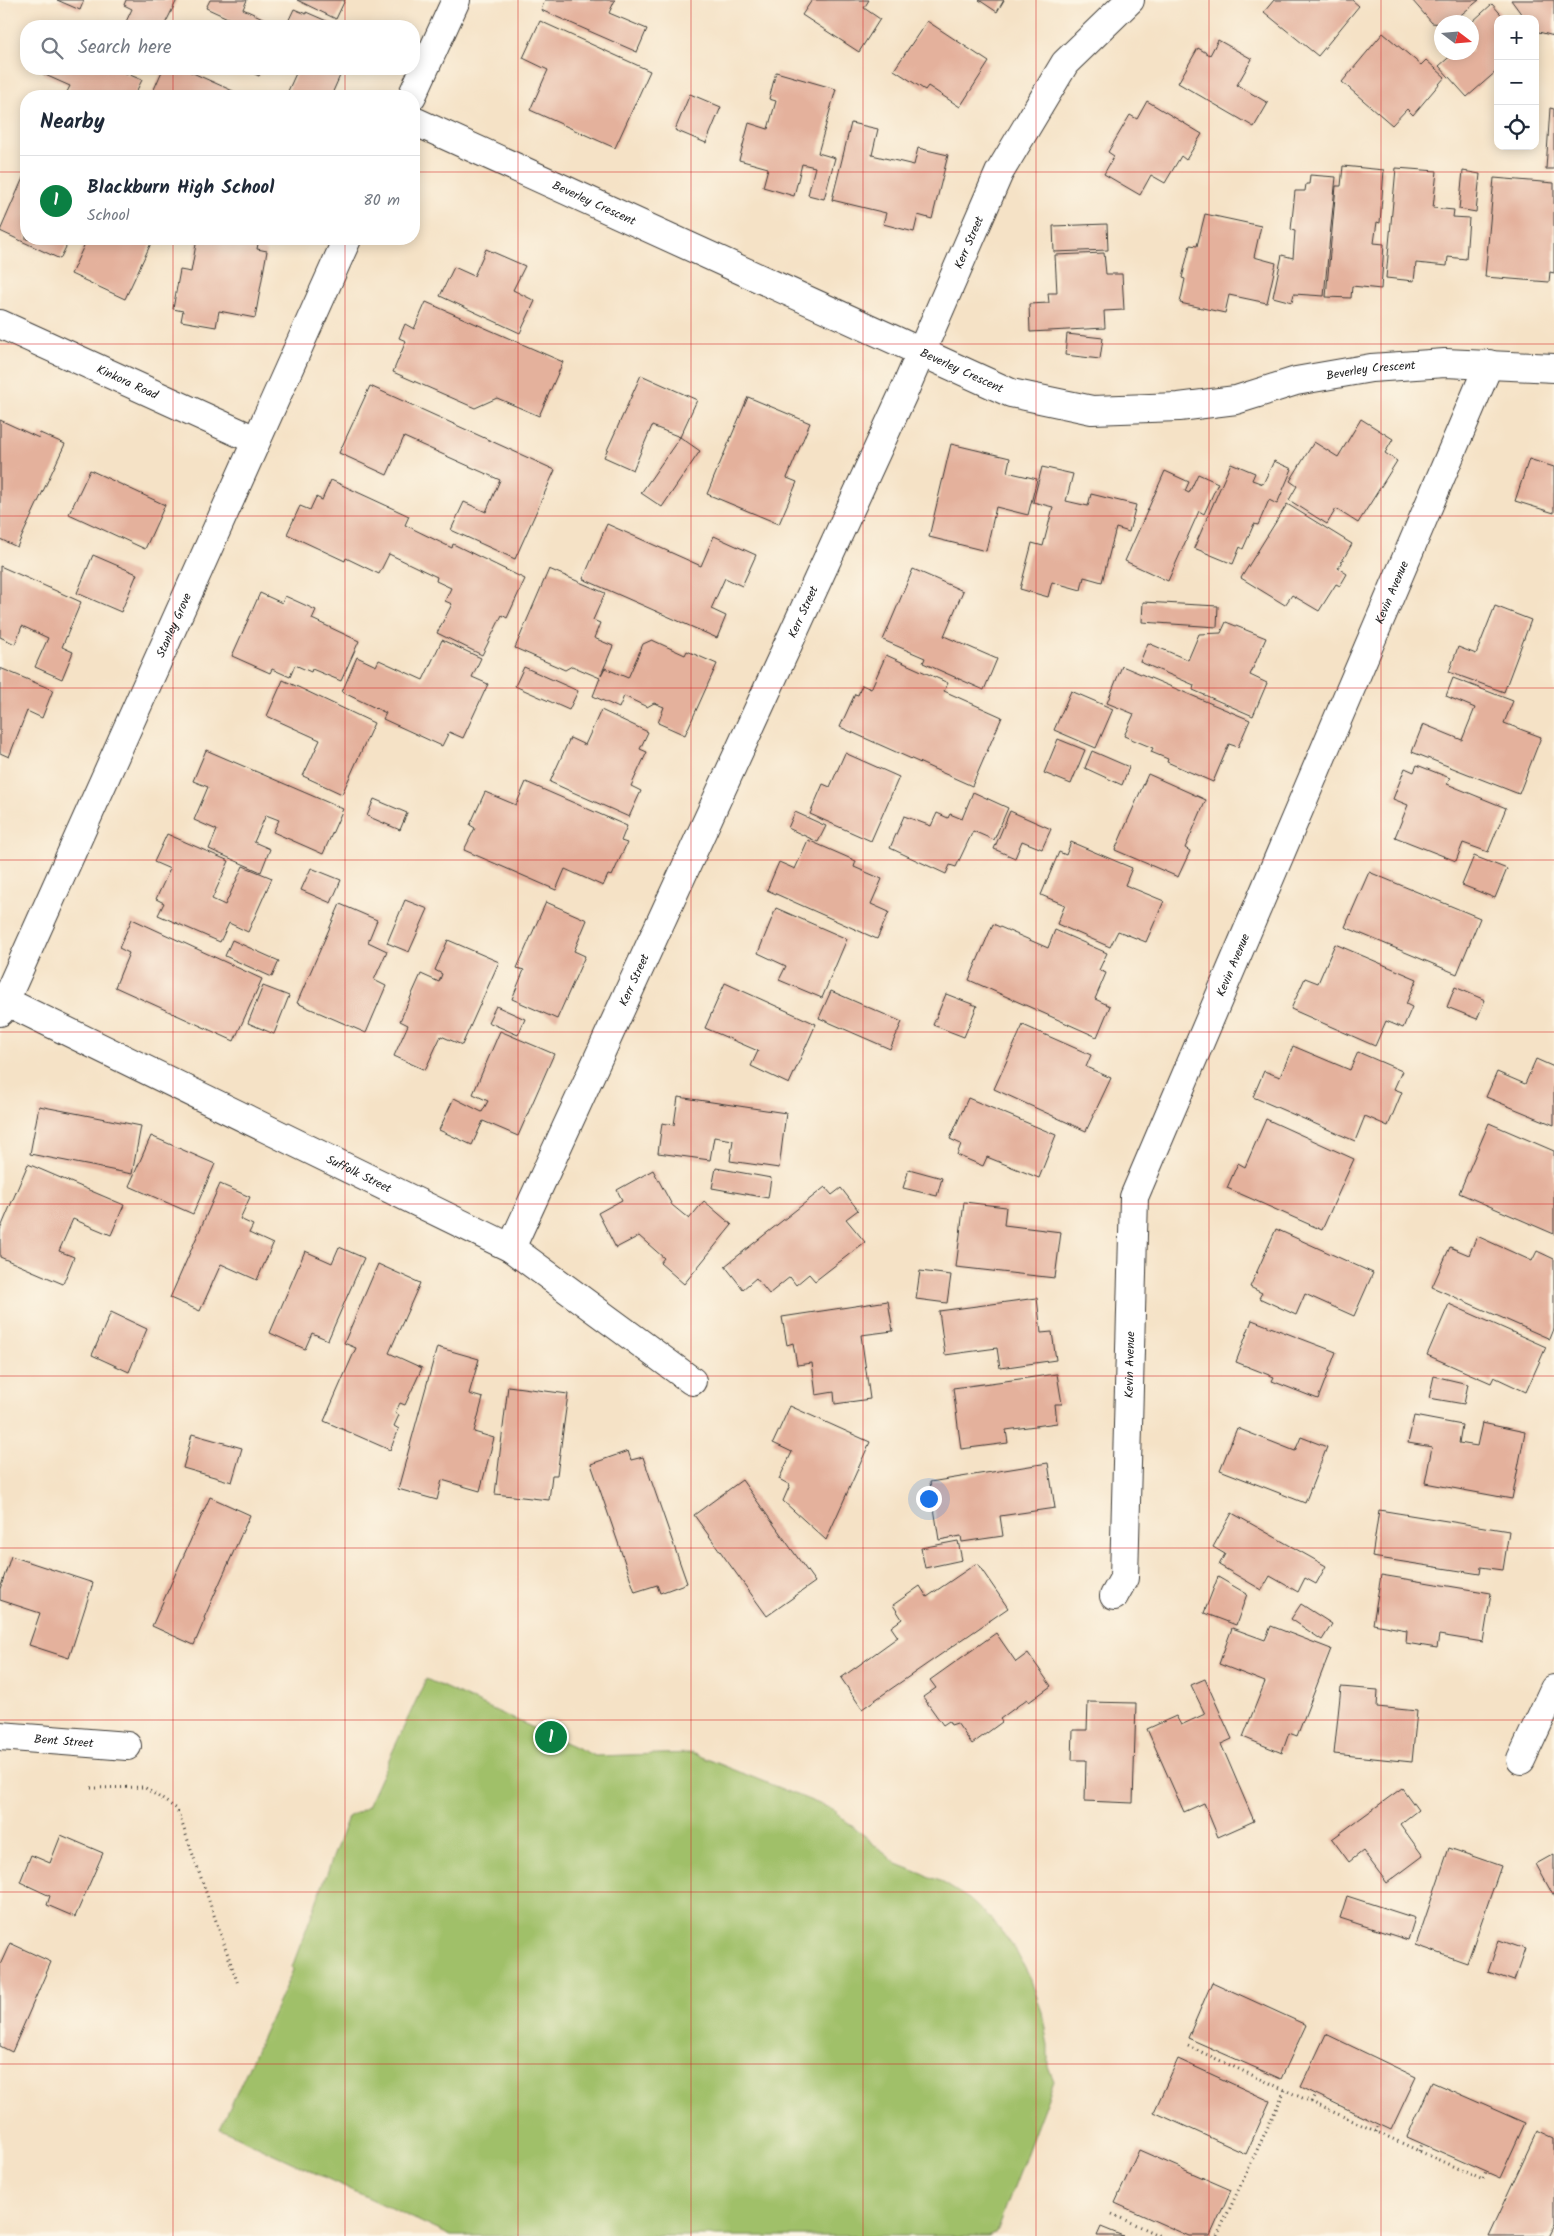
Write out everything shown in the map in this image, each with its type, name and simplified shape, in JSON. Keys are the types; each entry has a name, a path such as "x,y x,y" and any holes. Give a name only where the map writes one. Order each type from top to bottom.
{"street":[{"path":"415,90 456,0"},
{"name":"Kerr Street","path":"511,1248 921,352 999,173 1065,63 1130,0"},
{"name":"Beverley Crescent","path":"420,124 1011,392 1092,410 1179,407 1236,400 1296,381 1371,368 1445,362 1554,368"},
{"name":"Stanley Grove","path":"2,1006 344,245"},
{"name":"Kinkora Road","path":"0,324 255,440"},
{"name":"Kevin Avenue","path":"1114,1596 1124,1578 1134,1197 1488,364"},
{"name":"Suffolk Street","path":"2,1006 511,1248 692,1381"},
{"path":"1521,1760 1554,1689"},
{"name":"Bent Street","path":"0,1736 127,1746"}],"path":[{"path":"92,1788 144,1787 177,1809 238,1984"},
{"path":"1188,2046 1483,2180 1486,2172"},
{"path":"1217,2236 1285,2090"},
{"path":"1311,2102 1315,2094"},
{"path":"1376,2132 1379,2124"},
{"path":"1419,2151 1422,2144"},
{"path":"1112,2214 1160,2236"}],"green space":[{"path":"426,1679 595,1756 692,1753 832,1809 897,1864 940,1881 969,1899 994,1922 1015,1949 1031,1980 1042,2012 1048,2046 1048,2066 1054,2081 997,2232 988,2236 451,2236 220,2129 293,1970 292,1967 348,1817 367,1807"}],"building":[{"path":"57,0 84,0 80,10"},
{"path":"126,0 177,0 167,20 127,20 132,9 124,5"},
{"path":"210,0 247,0 243,9 267,20 232,20 206,8"},
{"path":"297,0 345,0 336,19"},
{"path":"545,0 615,0 609,13 647,29 637,52 541,10"},
{"path":"812,0 869,0 864,8 880,19 859,52 802,15"},
{"path":"979,0 1004,0 997,12"},
{"path":"1274,0 1352,0 1359,6 1318,56 1264,12"},
{"path":"1412,0 1479,0 1461,15 1434,15 1434,23"},
{"path":"1511,0 1554,0 1554,36 1539,32 1539,15 1522,15"},
{"path":"1492,4 1502,15 1494,15 1494,73 1467,97 1439,66 1446,60 1479,60 1479,16"},
{"path":"294,9 324,20 289,20"},
{"path":"540,21 650,71 615,148 530,110 548,70 523,58"},
{"path":"927,21 989,62 960,107 928,86 925,90 894,70"},
{"path":"1383,33 1421,65 1426,60 1445,77 1413,115 1407,109 1392,125 1342,82"},
{"path":"1218,40 1252,59 1237,85 1268,103 1254,127 1178,83 1198,48 1210,55"},
{"path":"776,72 836,89 818,153 835,158 824,199 808,195 815,167 802,164 794,196 763,187 768,168 739,160 749,123 768,129 776,101 769,99"},
{"path":"45,75 130,75 142,80 137,90 68,90 70,86"},
{"path":"160,75 197,75 231,90 154,90"},
{"path":"295,75 340,75 334,90 288,90"},
{"path":"690,94 721,107 706,143 675,130"},
{"path":"1147,101 1202,134 1186,160 1181,156 1165,183 1151,175 1140,195 1104,174 1114,156 1108,152 1130,115 1137,119"},
{"path":"1550,108 1554,109 1554,169 1546,169"},
{"path":"851,123 878,129 872,155 914,165 918,148 948,155 932,219 918,215 914,232 883,224 886,213 832,200"},
{"path":"1343,166 1384,170 1380,223 1377,222 1374,243 1384,244 1381,289 1352,286 1351,298 1326,297 1336,186 1341,186"},
{"path":"1396,168 1437,171 1433,208 1454,210 1453,217 1469,218 1466,259 1448,257 1447,266 1416,263 1414,281 1386,278"},
{"path":"1463,171 1480,174 1476,212 1459,209"},
{"path":"1310,175 1336,177 1324,296 1294,294 1292,302 1273,297 1282,255 1293,258 1295,231 1291,230 1295,191 1305,191 1306,184 1309,184"},
{"path":"1494,178 1554,183 1554,273 1550,272 1549,282 1485,277"},
{"path":"20,185 20,240 0,231"},
{"path":"1205,214 1261,226 1254,257 1276,263 1267,303 1229,295 1225,313 1180,303 1185,279 1182,278 1190,245 1197,246"},
{"path":"1107,224 1108,250 1054,252 1053,226"},
{"path":"30,245 67,245 60,259"},
{"path":"84,245 150,245 125,299 71,274"},
{"path":"196,245 258,245 257,249 267,251 255,318 219,311 216,327 181,321 183,311 173,309 180,270 191,272"},
{"path":"486,249 525,266 513,290 535,301 520,333 440,296 454,267 474,276"},
{"path":"1104,253 1106,274 1122,274 1124,310 1104,311 1105,328 1030,332 1029,304 1049,303 1048,293 1057,293 1055,255"},
{"path":"426,302 563,362 539,416 497,398 475,408 393,372 406,341 399,338 405,324 414,329"},
{"path":"1067,334 1103,338 1100,359 1065,355"},
{"path":"641,375 697,400 680,437 652,426 633,470 604,457"},
{"path":"370,386 555,470 515,559 451,530 464,502 486,512 500,480 404,437 387,475 339,453"},
{"path":"748,397 810,423 787,478 797,482 779,524 707,494"},
{"path":"1361,419 1393,439 1385,453 1397,461 1358,523 1336,509 1327,524 1289,500 1297,486 1290,481 1314,442 1338,457"},
{"path":"0,420 39,438 40,433 65,444 17,547 0,539"},
{"path":"680,437 700,451 662,507 641,493"},
{"path":"951,444 1010,458 1007,472 1037,479 1028,515 996,507 986,551 929,537"},
{"path":"1529,459 1554,467 1554,513 1515,501"},
{"path":"1274,461 1292,469 1277,504 1269,500 1258,525 1254,524 1243,549 1240,547 1233,564 1194,548 1231,463 1255,473 1252,480 1263,484"},
{"path":"1042,467 1073,474 1066,501 1088,506 1091,494 1136,505 1129,532 1116,528 1102,582 1084,577 1081,590 1052,582 1048,597 1020,589 1032,543 1043,546 1053,507 1033,502"},
{"path":"90,470 165,505 145,549 69,514"},
{"path":"1165,471 1189,482 1185,491 1189,493 1198,474 1218,483 1204,514 1199,511 1168,581 1125,561"},
{"path":"331,480 409,516 405,525 452,548 453,544 525,579 507,618 502,615 482,655 437,633 452,604 445,601 451,588 436,581 437,577 389,554 379,574 346,558 345,561 287,534 300,506 310,510 316,497 322,500"},
{"path":"1287,504 1352,544 1338,568 1347,574 1340,586 1336,584 1319,611 1292,595 1285,605 1241,578"},
{"path":"607,524 701,566 714,536 756,555 742,586 725,578 711,609 726,616 717,638 583,579"},
{"path":"93,555 137,574 121,612 77,593"},
{"path":"0,566 81,602 62,647 73,652 62,679 35,667 48,638 22,626 15,644 0,637"},
{"path":"549,569 605,593 593,620 600,623 594,638 613,646 601,675 605,668 628,678 643,644 652,640 685,655 687,651 717,664 685,735 658,723 664,707 654,703 647,707 624,696 619,708 593,696 600,678 572,666 565,670 515,648"},
{"path":"913,569 963,591 944,636 997,659 984,690 923,663 925,658 883,640"},
{"path":"260,593 282,603 285,596 316,610 312,619 359,641 341,681 312,669 311,672 295,665 290,677 272,669 270,673 232,656"},
{"path":"1143,602 1218,606 1217,627 1142,622"},
{"path":"1495,606 1531,620 1504,692 1449,672 1458,647 1476,654"},
{"path":"1226,622 1266,638 1250,675 1267,683 1253,716 1193,690 1194,685 1140,662 1148,643 1188,660 1199,634 1221,633"},
{"path":"442,640 481,658 472,677 488,684 463,738 449,732 442,746 383,719 386,713 342,692 357,657 376,666 379,660 423,680"},
{"path":"886,655 948,683 944,691 1002,717 972,786 840,727 855,694 858,695 862,685 871,689"},
{"path":"1122,666 1250,720 1238,747 1229,744 1213,782 1167,762 1168,759 1151,752 1153,748 1124,736 1134,714 1107,703"},
{"path":"524,667 578,691 569,710 515,686"},
{"path":"0,668 53,690 42,718 27,711 9,757 0,753"},
{"path":"1453,678 1513,701 1504,723 1541,737 1519,794 1412,752 1423,724 1462,740 1475,708 1446,696"},
{"path":"283,680 374,723 342,794 303,776 320,740 267,716"},
{"path":"1071,691 1113,709 1096,748 1054,730"},
{"path":"601,710 648,732 640,749 647,752 631,786 641,791 629,817 550,782 570,738 585,745"},
{"path":"1058,739 1085,750 1071,784 1044,773"},
{"path":"206,750 343,809 323,854 273,832 279,820 266,815 254,842 270,849 261,872 209,849 217,830 194,820 208,787 193,781"},
{"path":"1092,751 1129,767 1122,785 1085,768"},
{"path":"845,753 899,777 871,841 810,814 823,784 830,787"},
{"path":"1417,765 1450,778 1447,784 1506,808 1488,852 1463,843 1456,861 1395,837 1408,805 1393,799 1405,768 1414,772"},
{"path":"1148,774 1206,800 1185,848 1190,851 1178,877 1115,850"},
{"path":"526,782 627,826 621,841 627,843 612,876 608,875 603,886 565,869 556,890 464,850 475,828 470,825 485,792 516,805"},
{"path":"973,792 1008,808 994,840 973,831 956,867 950,865 946,874 890,848 904,816 931,826 937,813 948,818 950,814 962,819"},
{"path":"374,799 407,813 400,830 367,816"},
{"path":"1010,811 1051,829 1042,849 1022,841 1015,858 994,849"},
{"path":"795,812 826,826 818,842 788,828"},
{"path":"167,834 229,861 212,899 225,905 243,866 272,878 248,932 229,923 220,942 158,915 164,903 156,899 170,869 154,862"},
{"path":"808,840 856,861 854,867 882,879 871,904 889,912 877,939 767,890 779,862 795,869"},
{"path":"1071,842 1132,868 1125,885 1164,901 1146,942 1118,931 1110,947 1057,924 1065,905 1041,895 1059,852 1066,855"},
{"path":"1474,856 1507,869 1495,898 1462,885"},
{"path":"311,868 341,880 331,903 301,890"},
{"path":"1369,872 1480,918 1457,974 1345,927"},
{"path":"405,900 428,909 409,952 387,943"},
{"path":"546,902 587,920 574,951 585,956 557,1019 512,999 524,970 517,968"},
{"path":"340,904 377,920 368,942 387,951 374,980 386,986 366,1033 297,1003"},
{"path":"776,908 847,939 822,998 779,980 786,966 758,953"},
{"path":"132,919 262,979 234,1041 115,987 129,953 119,948"},
{"path":"993,924 1048,948 1055,930 1107,953 1099,970 1106,973 1095,999 1110,1006 1097,1037 969,980"},
{"path":"232,940 279,961 272,977 225,956"},
{"path":"448,940 499,962 462,1045 441,1036 425,1070 394,1056 408,1025 400,1021 421,974 439,982 442,974 435,970"},
{"path":"1335,944 1417,979 1406,1004 1412,1007 1403,1028 1386,1021 1375,1046 1291,1009 1305,978 1318,983"},
{"path":"725,983 816,1024 789,1084 751,1066 758,1051 705,1028"},
{"path":"263,986 289,996 274,1034 248,1023"},
{"path":"1455,987 1485,1000 1477,1019 1447,1007"},
{"path":"831,991 902,1022 890,1049 819,1018"},
{"path":"946,994 977,1006 964,1037 933,1025"},
{"path":"496,1006 525,1019 518,1035 488,1022"},
{"path":"1023,1025 1091,1055 1086,1067 1111,1078 1086,1131 994,1089"},
{"path":"500,1031 554,1054 518,1136 483,1121 472,1145 439,1130 454,1098 482,1112 488,1101 473,1094"},
{"path":"1293,1046 1350,1070 1358,1052 1402,1071 1394,1089 1402,1092 1388,1126 1365,1116 1355,1141 1253,1097 1264,1071 1280,1077"},
{"path":"1536,1059 1554,1067 1554,1125 1486,1097 1497,1072 1525,1084"},
{"path":"678,1097 786,1113 779,1168 730,1161 733,1140 714,1137 710,1160 658,1153 662,1123 674,1125"},
{"path":"968,1098 1056,1135 1039,1178 987,1157 983,1166 957,1155 961,1144 950,1139"},
{"path":"39,1106 141,1126 132,1174 30,1154"},
{"path":"1266,1119 1354,1159 1322,1230 1227,1188 1238,1163 1245,1167"},
{"path":"1489,1123 1554,1151 1554,1234 1459,1193"},
{"path":"151,1136 215,1164 193,1214 129,1186"},
{"path":"28,1164 124,1205 111,1235 73,1219 59,1251 74,1257 63,1284 0,1257 0,1230"},
{"path":"716,1168 771,1178 768,1198 712,1188"},
{"path":"909,1169 942,1178 937,1196 903,1188"},
{"path":"653,1170 672,1205 689,1219 704,1201 732,1225 684,1284 660,1263 664,1258 639,1236 616,1248 598,1213 622,1200 617,1190"},
{"path":"220,1184 250,1197 240,1219 253,1225 249,1233 273,1244 257,1280 221,1264 200,1311 170,1298"},
{"path":"825,1187 832,1195 841,1188 858,1210 846,1219 865,1242 815,1281 809,1274 796,1285 790,1277 769,1294 756,1278 743,1289 725,1266"},
{"path":"964,1202 1006,1207 1004,1225 1061,1232 1055,1278 956,1267"},
{"path":"1276,1229 1373,1273 1354,1316 1305,1294 1296,1315 1259,1298 1262,1293 1250,1287"},
{"path":"1477,1236 1532,1261 1537,1251 1554,1259 1554,1329 1550,1339 1432,1287 1450,1247 1469,1255"},
{"path":"339,1247 364,1258 328,1340 312,1333 305,1349 270,1333 305,1251 332,1263"},
{"path":"378,1264 420,1283 389,1353 422,1368 405,1405 400,1403 395,1413 399,1415 394,1426 399,1429 390,1450 324,1421 356,1348 344,1343"},
{"path":"920,1271 951,1275 947,1303 916,1299"},
{"path":"1037,1298 1041,1333 1052,1332 1056,1360 1000,1368 997,1348 945,1355 939,1311"},
{"path":"888,1301 893,1331 861,1335 870,1399 835,1404 834,1392 816,1395 812,1363 797,1365 793,1343 787,1345 782,1317"},
{"path":"1449,1304 1546,1347 1526,1392 1494,1377 1491,1383 1427,1355"},
{"path":"111,1312 147,1329 129,1372 92,1355"},
{"path":"1252,1320 1336,1352 1318,1399 1272,1381 1274,1377 1236,1362"},
{"path":"437,1347 479,1359 469,1394 483,1398 474,1432 494,1438 480,1491 442,1480 437,1500 398,1489"},
{"path":"1057,1374 1062,1404 1055,1404 1057,1423 1006,1430 1008,1443 961,1449 953,1388"},
{"path":"1434,1376 1468,1384 1464,1404 1429,1398"},
{"path":"508,1386 568,1394 557,1475 552,1475 549,1500 495,1494"},
{"path":"790,1406 870,1442 826,1540 783,1501 790,1485 779,1479 792,1452 773,1443"},
{"path":"1414,1416 1462,1425 1459,1443 1477,1446 1482,1423 1525,1432 1512,1499 1425,1483 1432,1447 1408,1443"},
{"path":"1237,1428 1295,1451 1301,1437 1327,1447 1305,1503 1220,1470"},
{"path":"192,1434 242,1448 232,1482 183,1468"},
{"path":"628,1451 631,1460 643,1457 687,1583 660,1593 657,1585 635,1592 591,1464"},
{"path":"1048,1463 1055,1508 1000,1516 1003,1536 962,1542 961,1536 939,1540 930,1482"},
{"path":"742,1480 815,1582 767,1616 694,1515"},
{"path":"210,1497 250,1515 194,1645 152,1626"},
{"path":"1379,1510 1509,1531 1503,1570 1481,1567 1480,1574 1372,1557"},
{"path":"1232,1513 1326,1566 1316,1584 1305,1578 1298,1592 1270,1576 1262,1590 1219,1565 1225,1554 1213,1547"},
{"path":"958,1541 962,1560 925,1568 921,1548"},
{"path":"11,1556 93,1583 69,1658 29,1645 40,1613 0,1600 0,1589"},
{"path":"977,1563 1008,1608 862,1709 841,1678 898,1637 891,1627 902,1619 893,1605 920,1586 927,1597"},
{"path":"1381,1575 1491,1593 1483,1642 1439,1635 1437,1648 1406,1643 1407,1630 1373,1624"},
{"path":"1218,1577 1247,1594 1236,1625 1204,1613"},
{"path":"1301,1604 1332,1624 1322,1640 1291,1619"},
{"path":"1271,1626 1331,1649 1297,1736 1289,1733 1282,1753 1243,1737 1265,1682 1219,1664 1232,1628 1265,1640"},
{"path":"996,1633 1016,1662 1028,1653 1051,1686 1029,1702 1027,1699 1000,1719 1002,1722 972,1744 957,1723 951,1725 949,1721 943,1725 923,1697 936,1688 930,1680"},
{"path":"1205,1679 1232,1739 1221,1744 1254,1821 1218,1837 1204,1803 1184,1812 1147,1729 1176,1716 1181,1725 1205,1714 1191,1685"},
{"path":"1341,1687 1378,1690 1377,1707 1417,1711 1412,1762 1334,1754"},
{"path":"1088,1702 1136,1703 1133,1803 1085,1801 1086,1760 1072,1760 1073,1730 1087,1730"},
{"path":"1402,1788 1418,1810 1400,1824 1423,1856 1387,1883 1363,1851 1349,1862 1332,1839"},
{"path":"61,1835 103,1853 75,1917 47,1905 50,1896 20,1882 31,1855 50,1863"},
{"path":"1449,1848 1501,1866 1467,1963 1416,1945"},
{"path":"1554,1854 1554,1897 1536,1864"},
{"path":"1347,1896 1415,1918 1408,1940 1340,1918"},
{"path":"1499,1940 1525,1949 1514,1981 1488,1972"},
{"path":"10,1943 51,1962 12,2052 0,2046 0,1965"},
{"path":"1212,1982 1306,2025 1281,2079 1188,2038"},
{"path":"1326,2034 1416,2077 1391,2130 1301,2087"},
{"path":"1178,2059 1270,2101 1246,2154 1154,2112"},
{"path":"1432,2082 1525,2123 1500,2178 1407,2137"},
{"path":"1537,2131 1554,2139 1554,2224 1548,2236 1488,2236"},
{"path":"1139,2150 1231,2190 1210,2236 1189,2236 1115,2203"},
{"path":"1101,2227 1123,2236 1097,2236"}],"place":[{"name":"Blackburn High School","path":"551,1737"}]}
